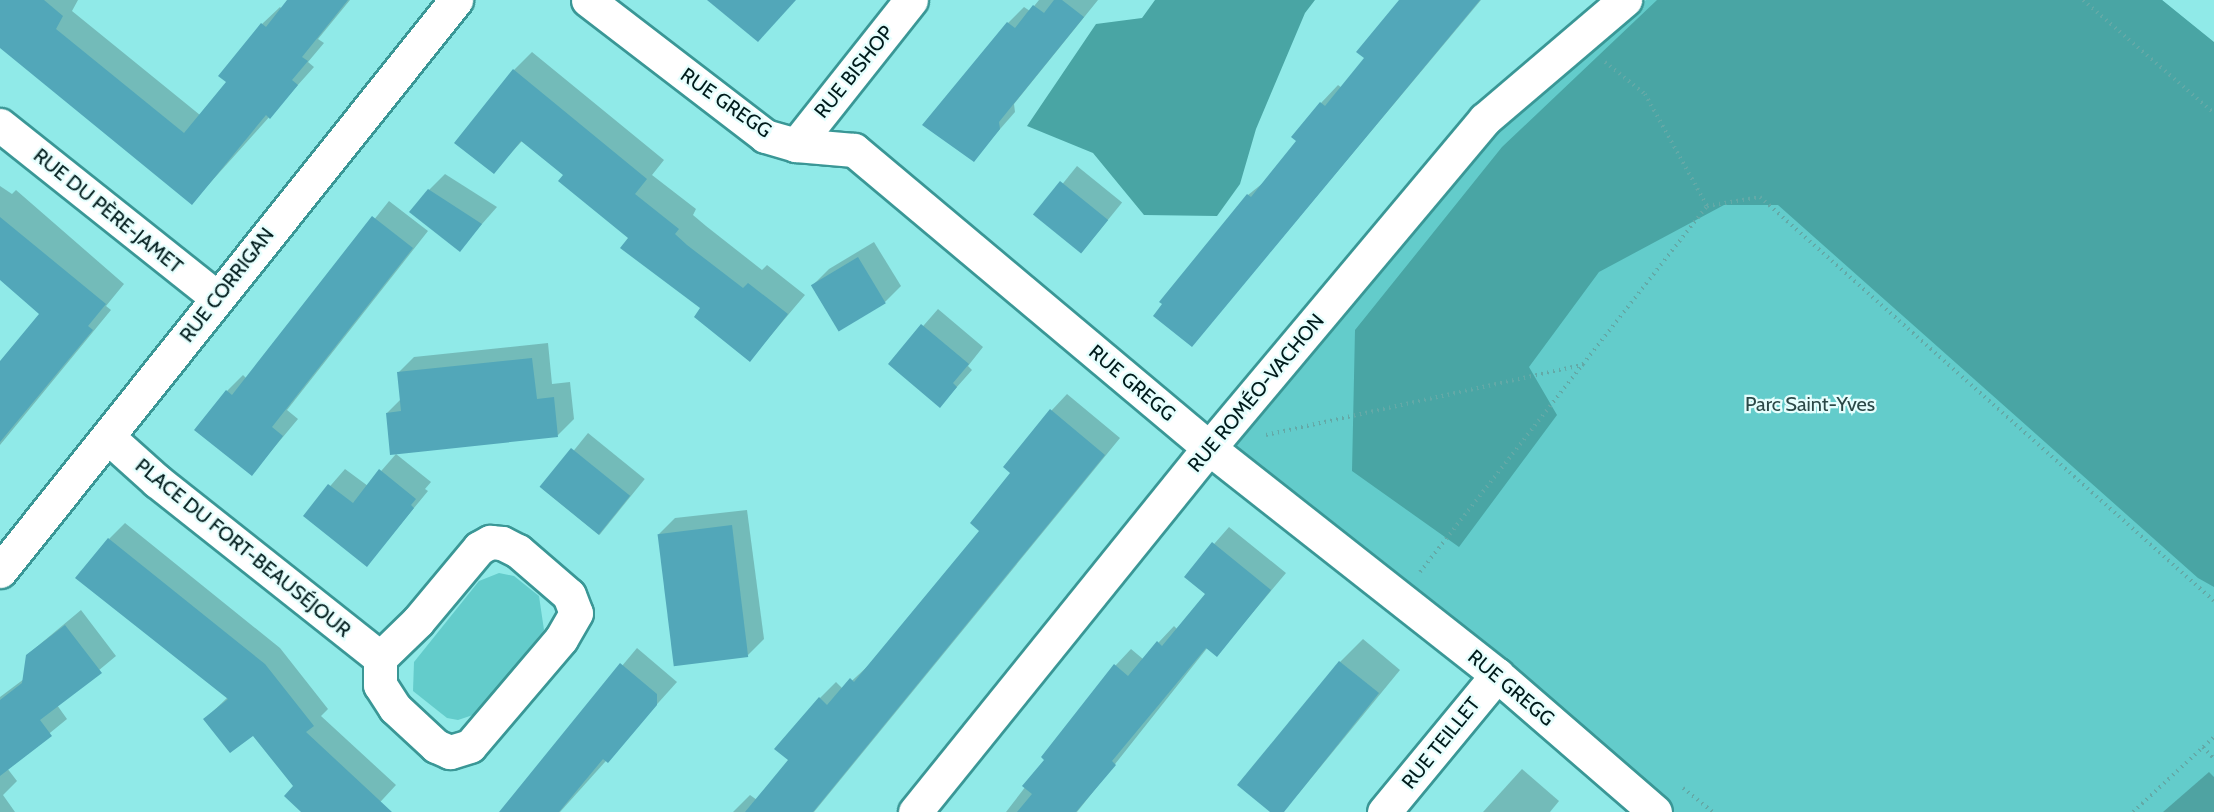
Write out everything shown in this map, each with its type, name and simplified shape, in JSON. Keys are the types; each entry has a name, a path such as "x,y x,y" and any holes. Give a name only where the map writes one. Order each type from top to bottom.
{"street":[{"name":"RUE CORRIGAN","path":"0,571 108,437 216,297 456,0"},
{"name":"RUE GREGG","path":"588,0 765,136 796,145 854,150 1209,448 1399,594 1497,675 1655,812"},
{"name":"RUE BISHOP","path":"796,145 911,0"},
{"name":"RUE ROMÉO-VACHON","path":"915,812 1209,448 1485,119 1625,0"},
{"name":"RUE DU PÈRE-JAMET","path":"0,125 216,297"},
{"name":"PLACE DU FORT-BEAUSÉJOUR","path":"108,437 157,481 380,658"},
{"path":"490,542 502,543 518,551 569,595 576,613 561,639 470,746 450,752 436,746 395,708 380,685 380,658 418,621 479,548 490,542"},
{"name":"RUE TEILLET","path":"1384,812 1497,675"}],"path":[{"path":"2083,0 2214,113"},
{"path":"1577,40 1645,94 1707,206"},
{"path":"1399,594 1587,364 1707,206 1760,197 2214,601"},
{"path":"1209,448 1587,364"},
{"path":"2133,812 2214,737"},
{"path":"2203,747 2214,759"}],"green space":[{"name":"Parc Saint-Yves","path":"1646,0 2162,0 2214,43 2214,812 1671,812 1223,443 1460,154"},
{"path":"499,573 514,576 539,596 544,630 476,714 458,720 447,718 413,691 414,662 479,581"}],"shaded area":[{"path":"1155,0 1315,0 1305,13 1256,129 1240,184 1217,216 1144,215 1093,153 1027,126 1096,24 1142,18"},
{"path":"1657,0 2162,0 2214,42 2214,587 2198,578 1778,205 1724,205 1599,272 1529,367 1557,415 1459,547 1352,471 1355,330 1502,147"}],"building":[{"path":"0,0 44,0 63,16 56,29 184,133 226,82 218,76 261,23 266,27 287,0 348,0 302,57 308,61 292,80 298,85 270,119 266,115 192,205 0,48"},
{"path":"707,0 796,0 758,42"},
{"path":"1054,0 1062,0 1084,17 999,122 1000,129 974,162 922,125 1007,22 1015,28 1033,5 1044,13"},
{"path":"1399,0 1480,0 1192,347 1153,316 1162,304 1159,302 1247,194 1251,197 1296,141 1291,137 1320,102 1325,106 1364,58 1356,52"},
{"path":"513,69 647,179 635,194 679,229 675,234 687,245 743,288 748,283 788,314 750,362 694,317 700,308 620,248 628,238 558,181 563,175 521,141 494,174 454,143"},
{"path":"1060,181 1108,220 1081,253 1033,214"},
{"path":"428,189 482,224 460,252 409,212"},
{"path":"372,216 413,248 272,427 283,436 252,476 194,430 226,390 232,395"},
{"path":"0,217 106,304 88,326 93,330 0,442 0,361 39,314 0,280"},
{"path":"858,257 886,303 839,332 811,285"},
{"path":"921,324 969,364 953,383 957,387 940,408 888,364"},
{"path":"532,358 537,399 554,397 558,437 390,455 386,413 401,411 397,372"},
{"path":"1050,409 1105,455 813,812 745,812 788,760 774,749 819,697 827,705 850,678 854,682 979,531 970,523 1010,473 1003,467"},
{"path":"571,448 630,496 599,535 540,487"},
{"path":"379,469 416,499 411,505 414,508 367,567 303,516 328,484 353,503"},
{"path":"732,525 748,657 674,666 658,534"},
{"path":"108,538 265,664 314,726 306,732 392,812 301,812 284,796 293,786 253,736 230,753 203,719 228,699 75,578"},
{"path":"1212,542 1271,590 1217,657 1206,648 1112,761 1116,765 1076,812 1017,812 1032,794 1022,786 1044,760 1041,757 1114,664 1128,676 1157,641 1162,646 1205,594 1184,577"},
{"path":"65,625 102,673 40,720 52,736 0,776 0,700 22,683 26,655"},
{"path":"1339,661 1379,693 1284,812 1270,812 1237,785"},
{"path":"620,663 657,694 657,705 608,763 603,759 559,812 499,812"}]}
